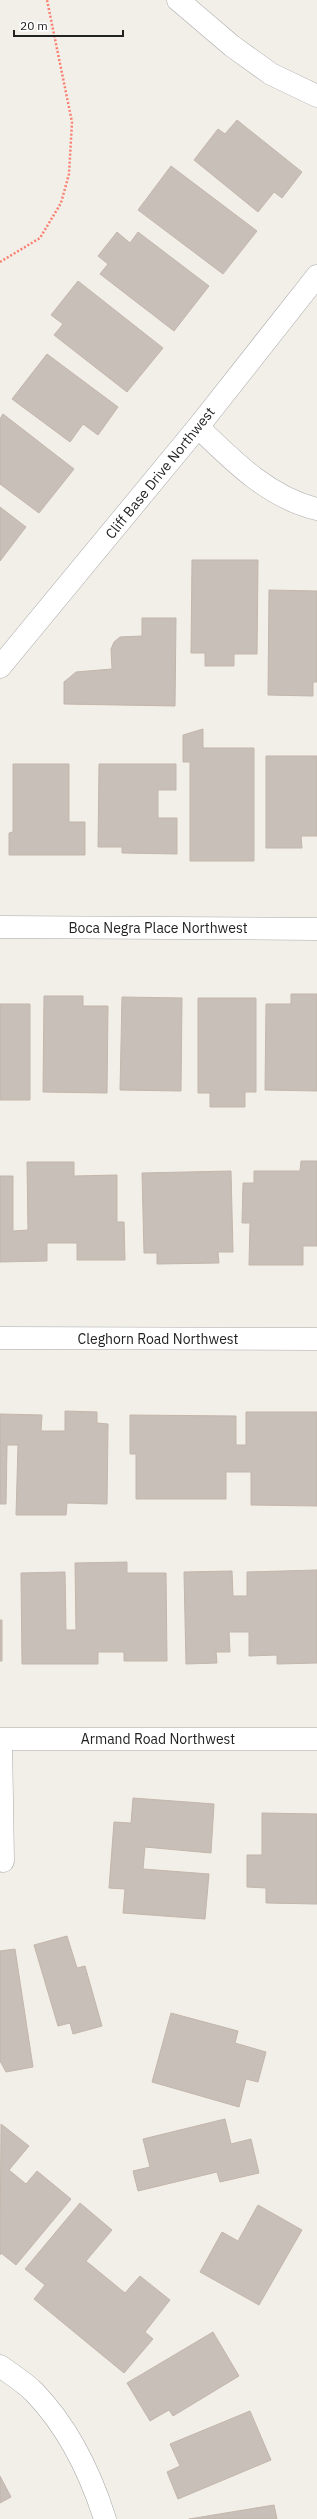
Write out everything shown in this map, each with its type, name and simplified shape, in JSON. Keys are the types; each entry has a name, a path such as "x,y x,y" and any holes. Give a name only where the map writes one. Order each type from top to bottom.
{"street":[{"path":"178,0 232,46 271,74 317,96"},
{"name":"Cliff Base Drive Northwest","path":"0,668 198,427 317,276"},
{"path":"198,427 239,466 273,490 317,509"},
{"name":"Boca Negra Place Northwest","path":"0,927 317,929"},
{"name":"Cleghorn Road Northwest","path":"0,1338 317,1339"},
{"path":"1,1739 4,1861"},
{"name":"Armand Road Northwest","path":"1,1739 317,1739"},
{"path":"0,2366 33,2392 61,2425 83,2460 105,2519"}],"path":[{"path":"0,262 40,238 61,203 69,174 72,122 47,0"}],"building":[{"path":"237,120 302,172 282,198 274,192 258,212 194,160 218,129 225,134"},
{"path":"171,166 257,231 223,274 138,210"},
{"path":"117,232 130,243 138,232 209,286 174,331 100,274 108,264 98,256"},
{"path":"78,281 163,348 127,392 54,335 63,324 51,315"},
{"path":"47,354 118,407 98,435 83,424 70,442 12,399"},
{"path":"3,414 74,469 39,513 0,484 0,419"},
{"path":"0,507 26,527 0,561"},
{"path":"192,560 258,560 257,654 234,654 234,666 205,666 205,653 191,653"},
{"path":"269,590 317,591 317,682 313,682 313,696 268,695"},
{"path":"142,618 176,618 175,706 64,704 64,682 76,672 112,669 111,649 114,642 120,637 142,636"},
{"path":"203,729 203,748 254,748 254,861 190,861 190,762 183,762 183,735"},
{"path":"266,756 317,756 317,836 301,836 302,848 266,848"},
{"path":"13,764 69,764 69,822 85,822 85,855 9,855 9,833 13,832"},
{"path":"99,764 176,764 176,790 158,790 158,818 177,818 177,854 122,853 122,847 98,847"},
{"path":"291,994 317,994 317,1091 265,1090 266,1004 291,1004"},
{"path":"44,996 83,996 83,1006 108,1006 107,1093 43,1092"},
{"path":"122,997 182,998 181,1091 120,1090"},
{"path":"198,998 256,998 256,1092 245,1092 245,1107 210,1107 210,1093 198,1093"},
{"path":"0,1004 30,1004 30,1100 0,1100"},
{"path":"301,1161 317,1161 317,1246 303,1246 303,1265 249,1265 250,1223 242,1223 243,1183 254,1183 254,1171 300,1171"},
{"path":"27,1162 74,1162 74,1176 117,1175 117,1222 124,1222 125,1260 77,1260 77,1243 47,1243 47,1261 0,1262 0,1176 13,1176 13,1231 28,1230"},
{"path":"231,1171 233,1252 218,1252 219,1263 157,1264 157,1253 144,1253 142,1173"},
{"path":"65,1411 97,1412 97,1423 108,1424 107,1504 67,1503 66,1515 16,1515 18,1445 7,1445 6,1504 0,1504 0,1414 42,1415 41,1431 65,1431"},
{"path":"246,1412 317,1412 317,1506 251,1505 251,1472 226,1472 226,1499 136,1499 136,1454 130,1454 130,1415 236,1416 236,1445 246,1445"},
{"path":"127,1562 127,1573 166,1573 167,1661 124,1661 124,1652 98,1652 98,1664 22,1664 21,1573 65,1572 66,1630 76,1630 75,1563"},
{"path":"317,1570 317,1663 277,1664 277,1655 249,1656 249,1632 229,1632 230,1652 216,1652 217,1663 186,1664 184,1572 232,1571 233,1596 247,1596 247,1572"},
{"path":"0,1620 2,1620 2,1661 0,1661"},
{"path":"133,1798 214,1804 211,1853 145,1847 143,1869 209,1874 205,1919 123,1913 125,1889 109,1888 114,1822 131,1823"},
{"path":"262,1813 317,1814 317,1904 266,1903 266,1888 247,1887 247,1855 262,1855"},
{"path":"67,1936 77,1968 85,1966 102,2026 73,2034 70,2023 58,2026 34,1945"},
{"path":"15,1949 33,2067 6,2072 0,2061 0,1951"},
{"path":"171,2013 238,2031 235,2043 266,2052 258,2082 246,2079 239,2107 152,2082"},
{"path":"225,2119 231,2144 251,2139 259,2173 220,2182 217,2172 138,2191 133,2171 150,2167 143,2139"},
{"path":"1,2124 29,2146 9,2170 26,2184 37,2171 71,2199 16,2265 1,2253 0,2255"},
{"path":"80,2203 112,2230 86,2261 125,2293 140,2276 170,2300 145,2332 153,2339 124,2373 34,2299 45,2285 25,2269"},
{"path":"258,2205 302,2230 259,2305 200,2272 222,2232 238,2241"},
{"path":"213,2332 239,2376 173,2416 169,2410 150,2421 127,2383"},
{"path":"250,2411 271,2460 178,2499 167,2472 180,2466 170,2444"},
{"path":"0,2476 11,2497 0,2503"},
{"path":"274,2505 277,2519 189,2519"}]}
